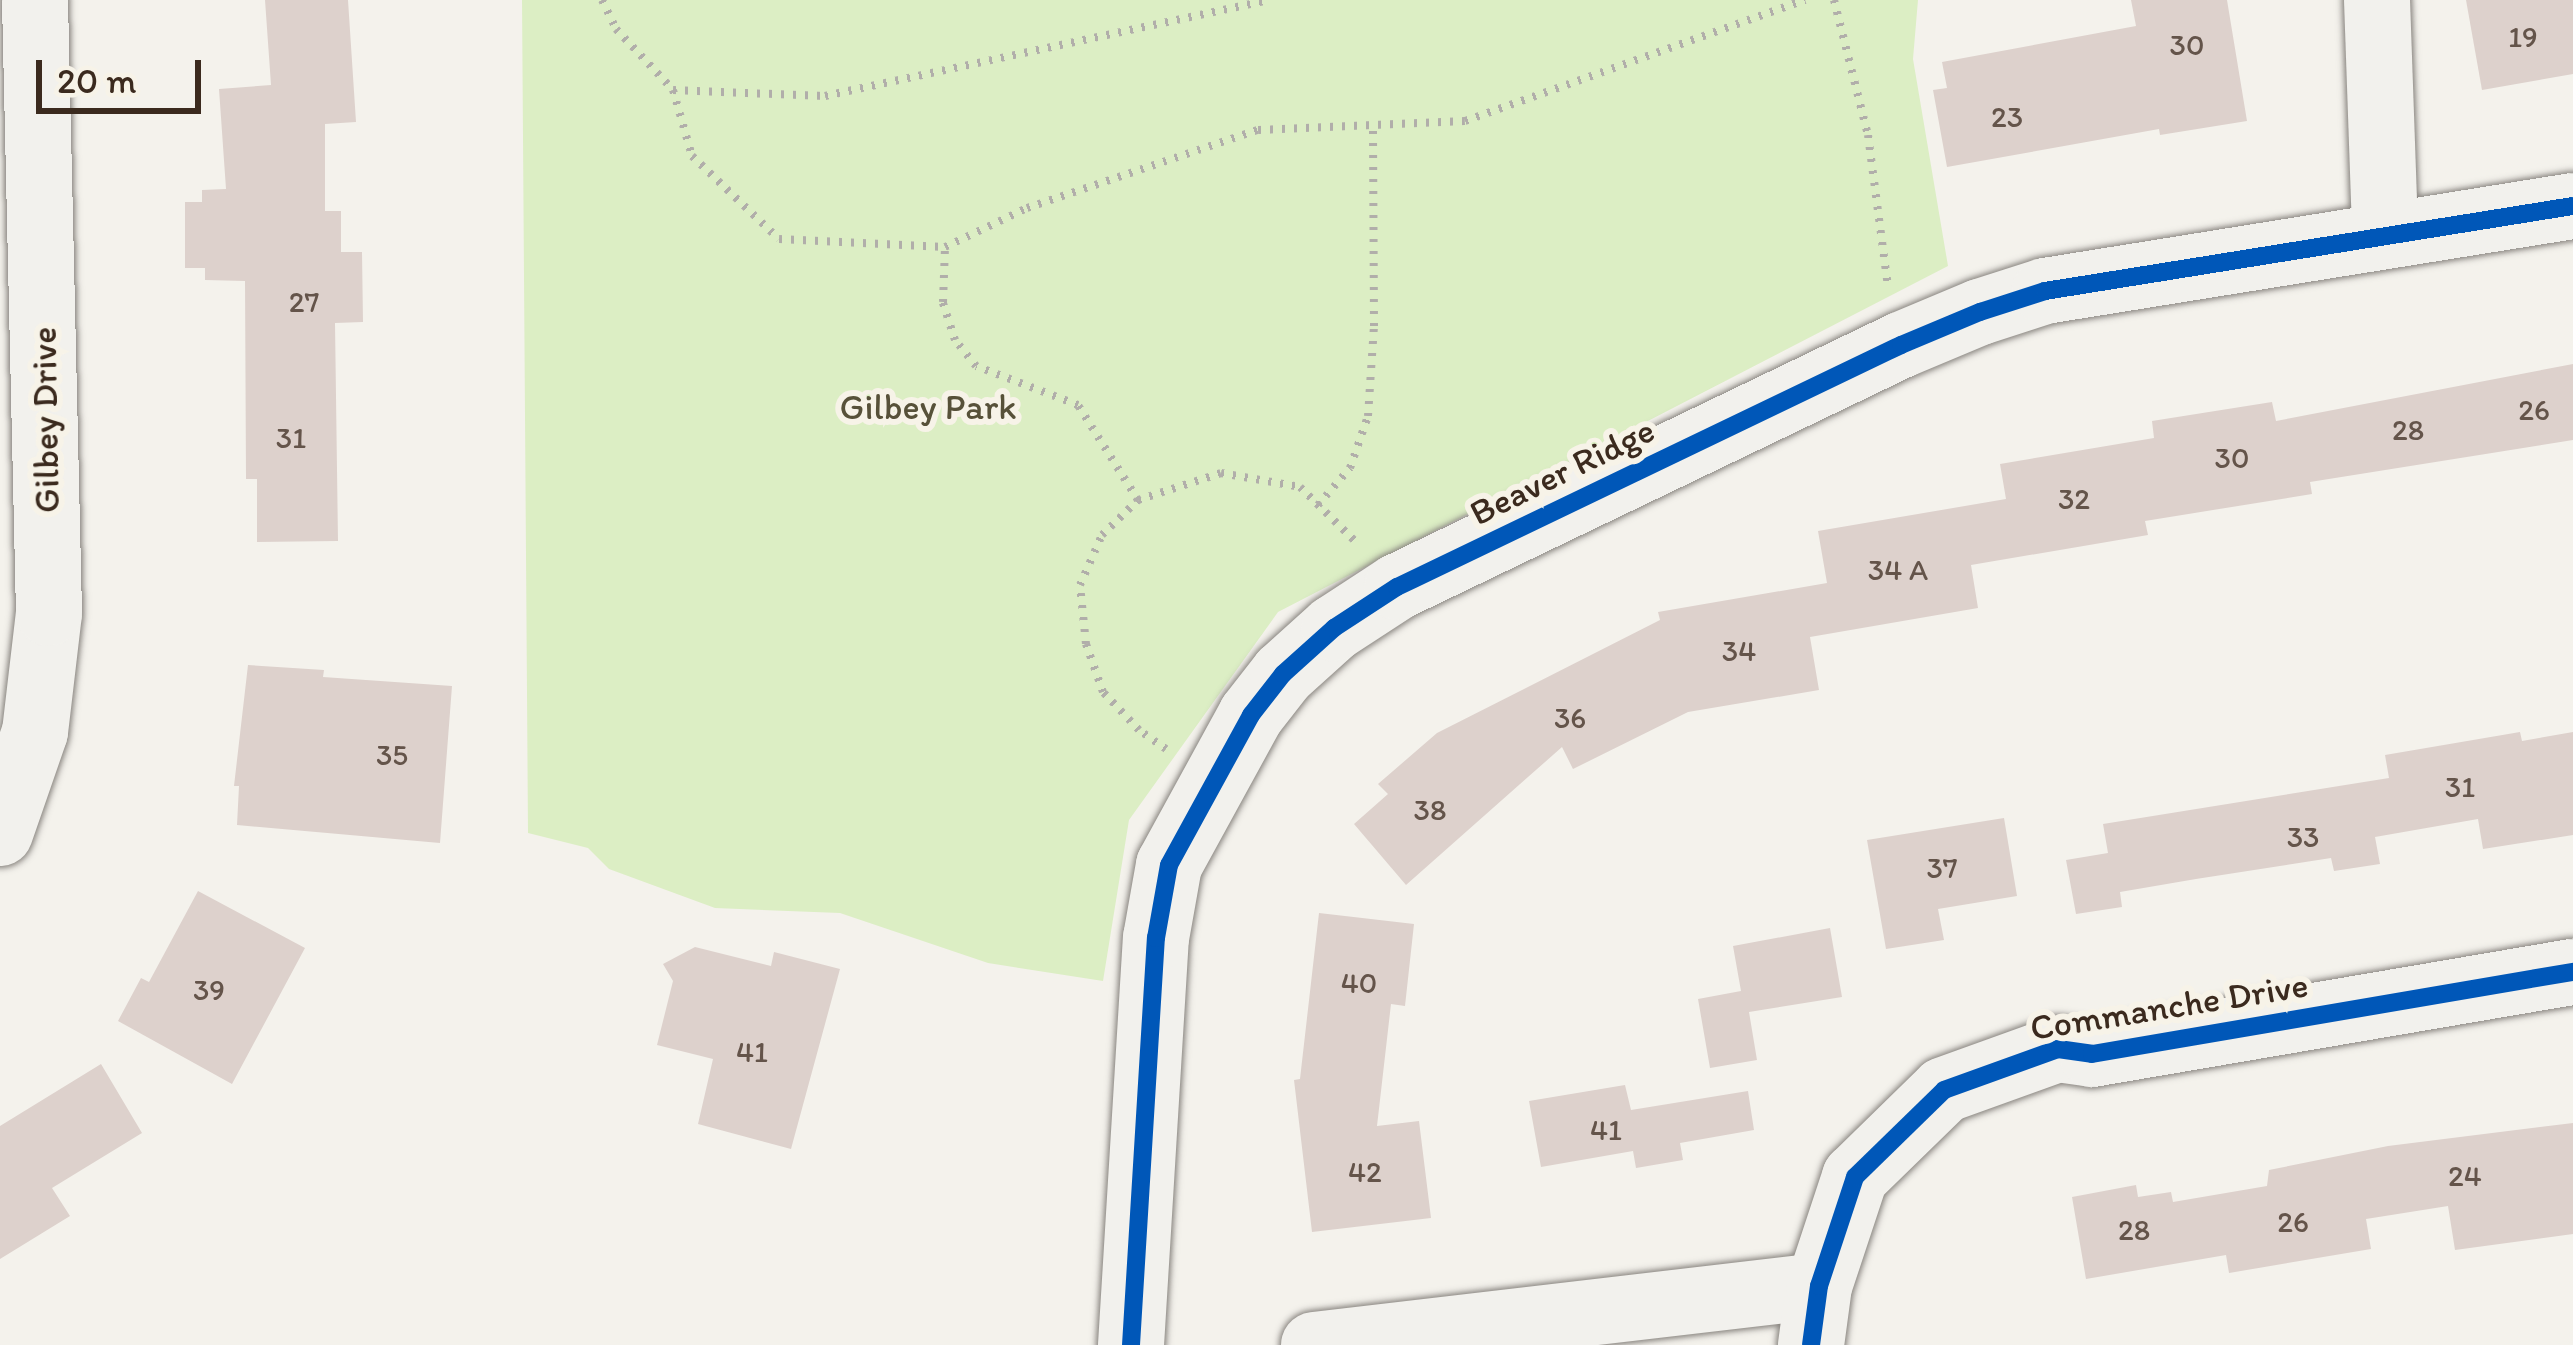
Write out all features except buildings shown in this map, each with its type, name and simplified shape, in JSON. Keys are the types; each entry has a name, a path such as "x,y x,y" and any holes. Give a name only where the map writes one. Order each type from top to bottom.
{"street":[{"name":"Gilbey Drive","path":"0,833 35,732 49,613 20,161 35,0"},
{"path":"2377,0 2385,232"},
{"name":"Beaver Ridge","path":"1131,1345 1156,938 1169,865 1213,780 1283,674 1334,628 1396,587 1901,345 2045,291 2385,232 2573,206"},
{"name":"Commanche Drive","path":"1314,1345 1815,1315 1855,1177 1944,1090 2058,1048 2092,1054 2573,972"}],"path":[{"path":"602,0 616,29 673,90 692,156 779,238 945,248 1027,208 1258,130 1465,121 1805,0"},
{"path":"673,90 825,96 1269,0"},
{"path":"1834,0 1868,135 1890,306 1901,345"},
{"path":"1318,505 1351,468 1368,416 1374,326 1372,126"},
{"path":"945,248 943,302 955,340 976,366 1078,405 1138,500"},
{"path":"1213,780 1139,730 1103,692 1086,644 1080,585 1102,535 1138,500 1221,473 1300,487 1396,587"}],"green space":[{"name":"Gilbey Park","path":"522,0 1918,0 1913,59 1948,266 1278,612 1129,820 1103,981 988,963 840,913 715,908 609,869 588,848 528,833"}],"cycle path":[{"path":"1131,1345 1156,938 1169,865 1251,715 1283,674 1334,628 1397,587 1901,345 1980,312 2045,291 2573,206"},
{"path":"1811,1345 1819,1286 1855,1177 1944,1090 2058,1049 2092,1054 2573,972"}]}
